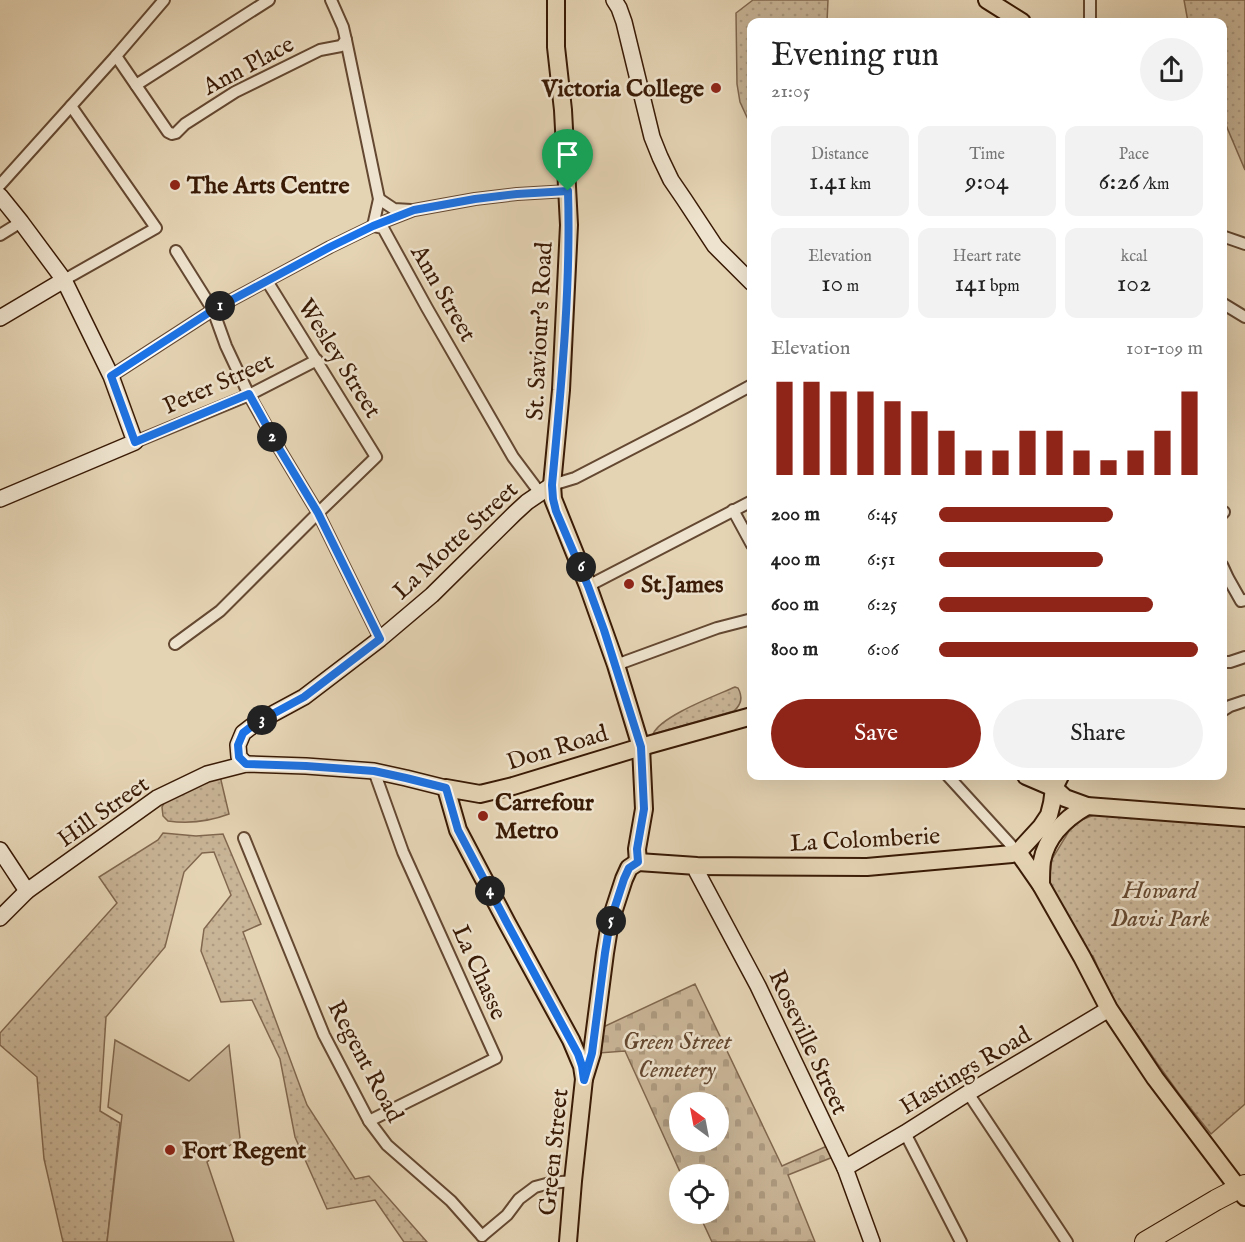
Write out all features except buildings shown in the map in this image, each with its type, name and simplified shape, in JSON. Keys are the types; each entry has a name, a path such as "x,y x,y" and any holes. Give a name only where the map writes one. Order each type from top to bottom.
{"highway":[{"path":"1145,1242 1243,1190"}],"main road":[{"name":"St. Saviour's Road","path":"556,0 556,47 563,110 569,225 561,390 546,489 553,499 588,586 641,747 644,809 637,849 638,862"},
{"path":"614,0 624,22 652,137 671,180 715,246 747,278"},
{"path":"987,0 1016,18"},
{"path":"0,196 64,280 111,376 135,442 0,499"},
{"path":"0,318 64,280"},
{"name":"La Motte Street","path":"246,764 239,757 238,745 243,733 256,723 304,697 380,639 432,595 515,513 546,489"},
{"name":"Don Road","path":"446,788 480,794 747,717"},
{"path":"246,764 374,771 446,788 458,830 571,1040 582,1066 584,1080"},
{"name":"Hill Street","path":"0,918 27,891 157,798 207,774 246,764"},
{"path":"1057,782 1049,814 1041,827 1015,853 1041,885 1109,1009 1155,1078 1243,1190"},
{"path":"1057,782 1065,798 1087,806 1245,818"},
{"path":"1041,885 1042,860 1049,841 1071,815 1087,806"},
{"path":"0,850 27,891"},
{"name":"La Colomberie","path":"638,862 696,866 867,867 1015,853"},
{"name":"Green Street","path":"568,1242 584,1080 595,1035 610,922 629,868 638,862"},
{"name":"Roseville Street","path":"696,866 697,872 758,986 844,1168 872,1242"},
{"name":"Hastings Road","path":"844,1168 1109,1009"},
{"path":"571,1040 579,1042 595,1035"}],"street":[{"path":"0,185 164,0"},
{"path":"116,56 136,85 269,0"},
{"path":"331,0 343,27 379,199 373,226"},
{"path":"1090,0 1091,18"},
{"name":"Ann Place","path":"136,85 168,132 172,134 235,92 320,50 341,46 346,40"},
{"path":"64,280 156,228 71,106"},
{"path":"111,376 213,310 373,226 414,210 490,197 568,191"},
{"path":"379,199 394,209 414,210"},
{"path":"0,235 21,222"},
{"name":"Ann Street","path":"373,226 383,228 513,457 546,489"},
{"path":"1227,238 1245,244"},
{"path":"176,251 213,310 226,346 249,394 318,513 380,639"},
{"name":"Wesley Street","path":"267,281 376,457 318,513"},
{"path":"1227,306 1245,317"},
{"name":"Peter Street","path":"135,442 249,394 317,360"},
{"path":"546,489 575,478 747,388"},
{"path":"588,586 747,503"},
{"path":"733,510 747,536"},
{"path":"175,644 220,611 318,513"},
{"path":"1227,576 1241,601 1245,600"},
{"path":"615,665 717,628 747,620"},
{"path":"1227,662 1245,657"},
{"path":"1227,708 1245,701"},
{"name":"La Chasse","path":"369,1121 496,1058 403,852 374,771"},
{"path":"952,780 1011,845 1015,853"},
{"name":"Regent Road","path":"244,838 324,1035 369,1121 387,1145 452,1201 482,1239 507,1215 519,1199 535,1187 573,1181"},
{"path":"968,1093 1067,1242"},
{"path":"905,1133 961,1242"}],"green space":[{"path":"753,0 828,0 827,18 747,18 747,117 740,102 737,84 736,13"},
{"path":"1184,0 1245,0 1245,170 1227,127 1227,18 1187,18"},
{"path":"735,687 738,688 741,697 739,706 734,711 653,734 666,720"},
{"path":"220,776 229,814 206,821 191,822 168,821 163,816 162,807 166,800"},
{"name":"Howard Davis Park","path":"1102,812 1245,826 1245,1104 1211,1134 1180,1095 1110,995 1093,956 1085,950 1049,881 1052,859 1069,831 1076,822"},
{"path":"163,833 196,836 223,834 261,924 243,932 307,1105 355,1179 369,1176 427,1242 404,1242 375,1200 327,1209 295,1137 280,1059 252,1000 221,1002 201,951 204,929 231,895 214,852 202,853 184,872 165,947 106,1017 100,1111 120,1123 107,1242 63,1242 44,1159 37,1077 0,1045 0,1033 117,903 99,877 158,840"},
{"name":"Green Street Cemetery","path":"695,984 782,1166 827,1146 833,1157 788,1175 815,1242 712,1242 704,1224 729,1224 729,1164 676,1164 671,1152 729,1152 729,1092 669,1092 669,1148 625,1051 599,1053 601,1028"},
{"name":"Fort Regent","path":"115,1040 189,1081 229,1045 240,1138 207,1162 234,1242 107,1242 122,1115 108,1107"}],"place":[{"name":"Victoria College","path":"716,88"},
{"name":"The Arts Centre","path":"175,185"},
{"name":"St.James","path":"629,584"},
{"name":"Carrefour Metro","path":"483,816"},
{"name":"Fort Regent","path":"170,1150"}],"route":[{"path":"568,191 569,225 561,390 552,485 553,499 604,630 641,747 644,809 637,849 638,862 629,868 610,922 592,1053 584,1080 582,1066 571,1040 458,830 446,788 374,771 246,764 239,757 238,745 243,733 256,723 304,697 380,639 318,513 249,394 135,442 111,376 213,310 373,226 414,210 475,199 568,191"}]}
